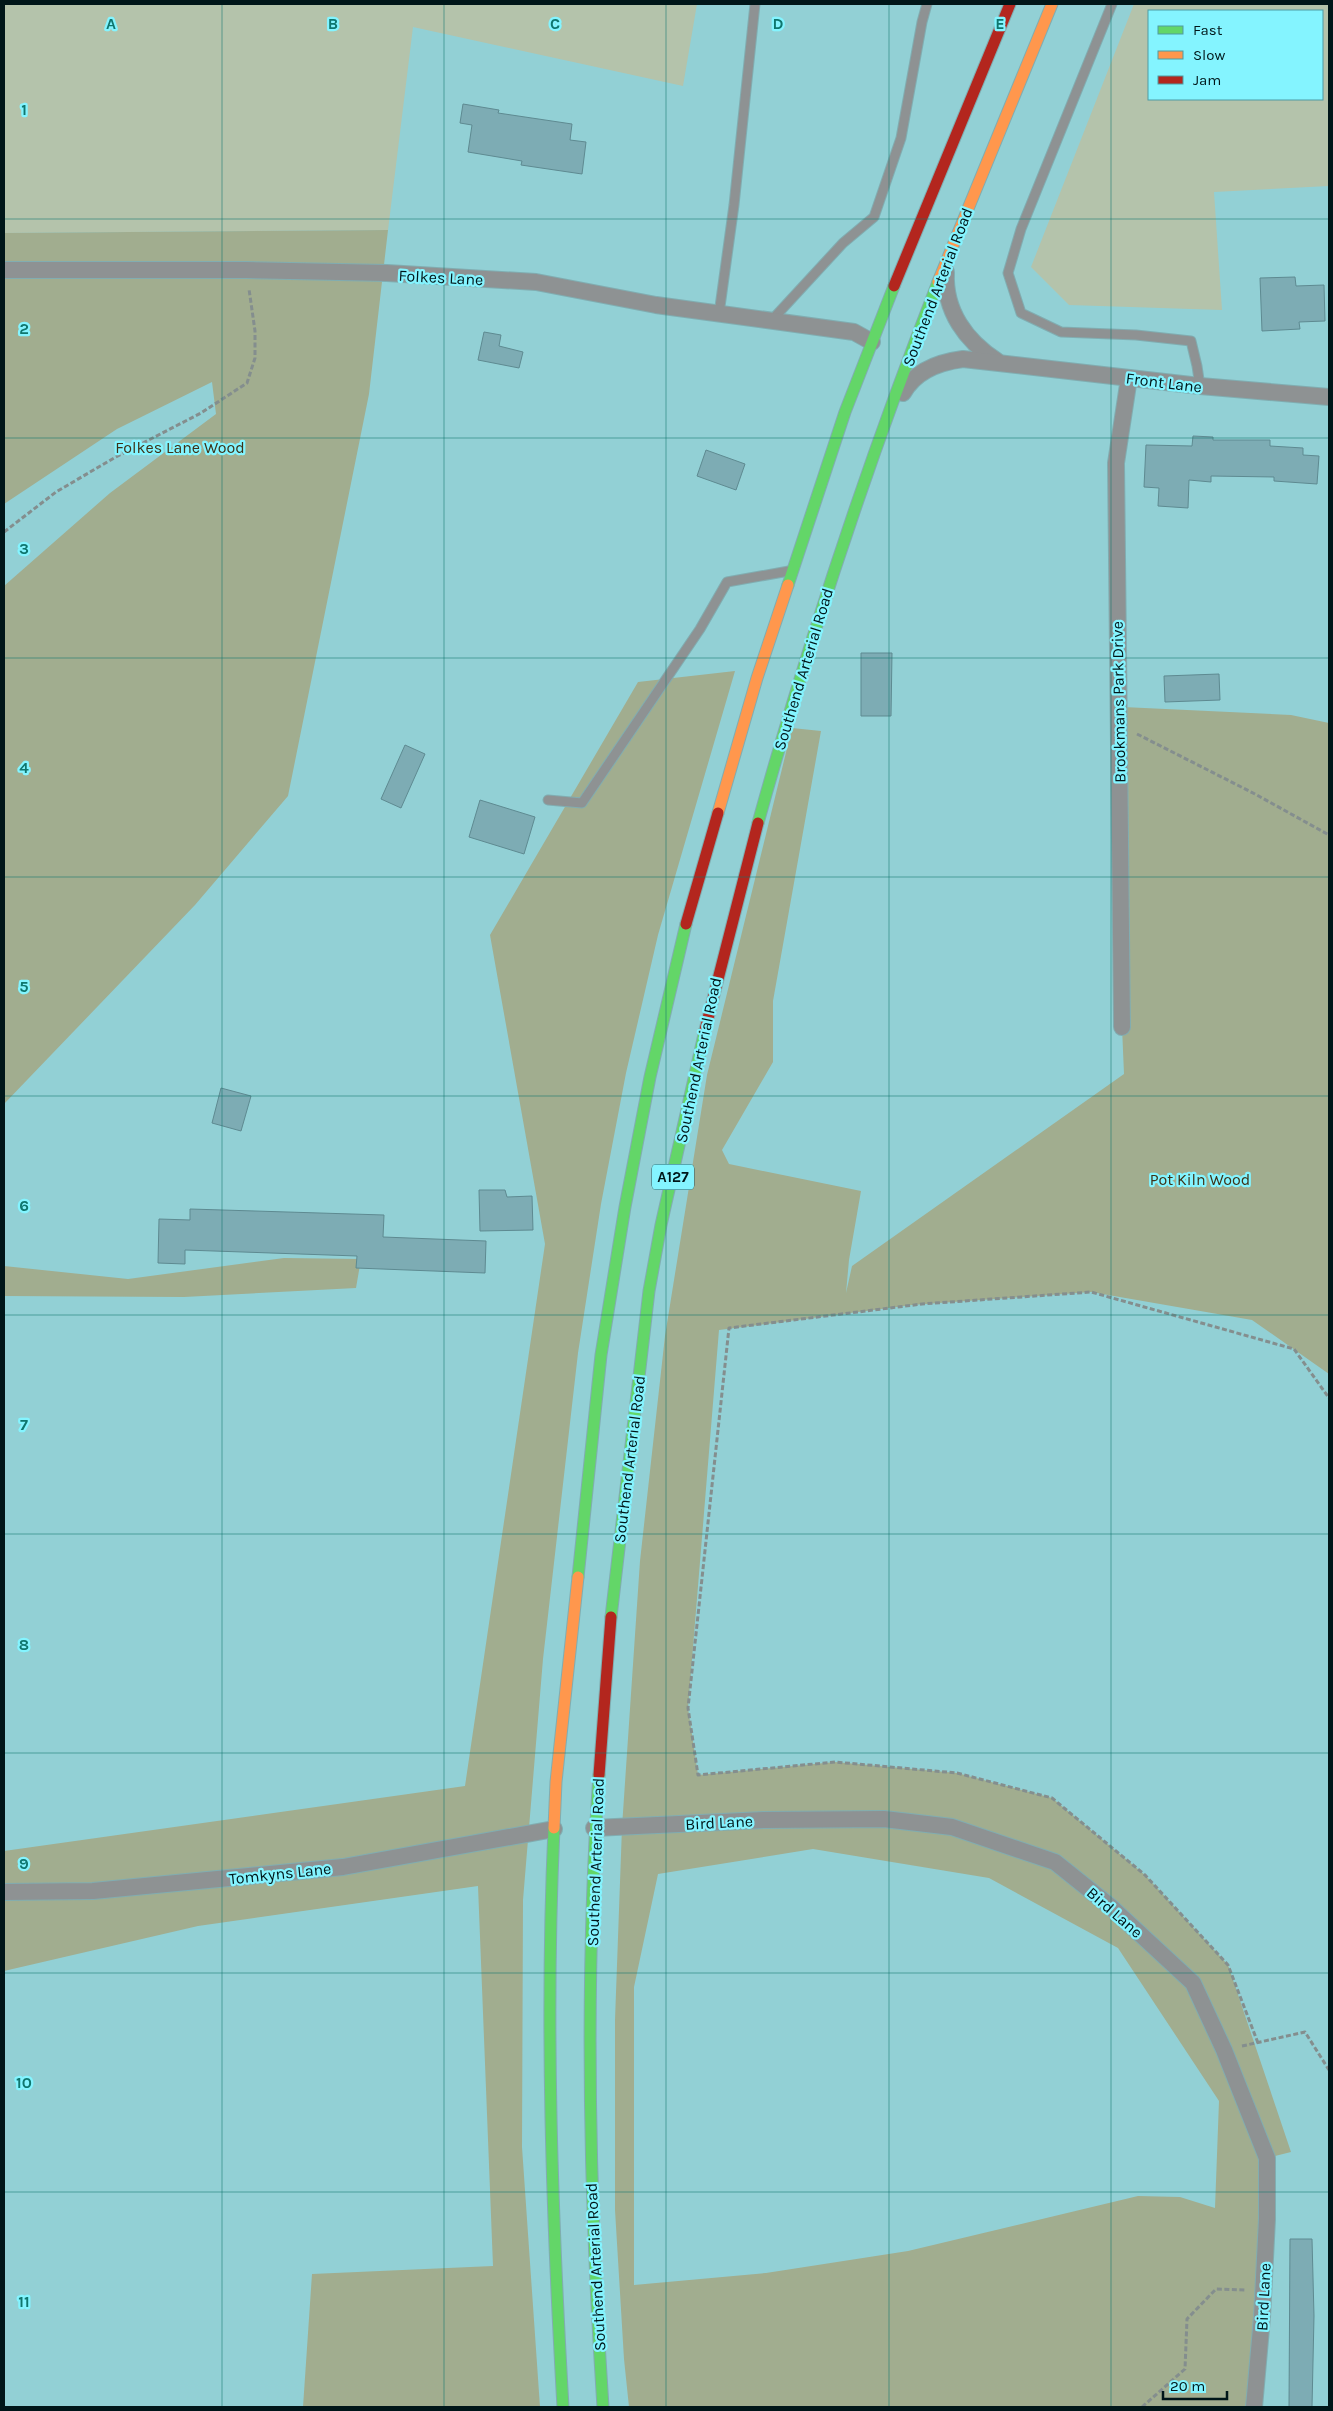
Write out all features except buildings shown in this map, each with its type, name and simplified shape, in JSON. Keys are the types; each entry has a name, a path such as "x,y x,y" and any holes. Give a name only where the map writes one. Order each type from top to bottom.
{"highway":[{"name":"A127","path":"563,2407 554,2252 548,2060 556,1782 601,1355 625,1208 650,1077 681,940 754,687 791,571 845,412 872,342 1010,4"},
{"name":"Southend Arterial Road","path":"603,2407 590,2156 594,1828 617,1548 653,1268 720,960 756,826 838,555 883,426 946,261 1052,4"}],"street":[{"name":"Front Lane","path":"946,261 946,288 956,320 972,342 999,362"},
{"name":"Folkes Lane","path":"4,270 246,270 386,274 536,282 719,314 854,332 872,342"},
{"name":"Front Lane","path":"883,426 905,389 925,371 950,361 963,359 1200,386 1329,397"},
{"name":"Brookmans Park Drive","path":"1122,1027 1116,463 1129,378"},
{"name":"Bird Lane","path":"594,1828 764,1820 884,1819 952,1827 1055,1862 1112,1907 1193,1983 1224,2050 1266,2158 1263,2291 1254,2407"},
{"name":"Tomkyns Lane","path":"4,1892 93,1891 343,1867 554,1830"}],"lane":[{"path":"719,314 734,205 755,4"},
{"path":"771,322 842,243 874,217 901,138 927,4"},
{"path":"1112,4 1021,229 1008,273 1021,313 1061,332 1136,335 1191,341 1198,366 1200,386"},
{"path":"548,800 582,803 700,629 727,582 791,571"}],"path":[{"path":"4,532 56,492 114,458 201,413 247,383 255,358 255,331 246,270"},
{"path":"1118,724 1256,794 1329,835"},
{"path":"1258,2042 1228,1965 1145,1875 1052,1798 957,1773 835,1762 698,1775 688,1708 729,1328 922,1304 1091,1292 1294,1349 1329,1398"},
{"path":"1224,2050 1305,2032 1329,2070"},
{"path":"1142,2407 1185,2369 1187,2319 1216,2289 1263,2291"}],"green space":[{"path":"4,4 697,4 683,86 413,27 388,230 4,233"},
{"path":"1134,4 1329,4 1329,186 1214,192 1222,310 1069,305 1031,267"},
{"name":"Folkes Lane Wood","path":"388,230 369,394 288,796 195,905 4,1104 4,586 110,493 216,414 212,382 117,429 4,504 4,233"},
{"path":"735,671 658,935 626,1073 601,1204 578,1353 543,1659 523,1900 522,2147 540,2407 303,2407 312,2274 493,2266 478,1886 198,1926 4,1971 4,1851 465,1786 545,1244 490,935 638,682"},
{"name":"Pot Kiln Wood","path":"1123,707 1291,715 1329,723 1329,1374 1252,1320 1091,1292 912,1305 719,1330 688,1708 698,1775 835,1762 957,1773 1052,1798 1145,1875 1228,1965 1291,2152 1267,2158 1262,2407 629,2407 624,2359 615,2210 615,2020 622,1827 640,1561 665,1336 707,1075 792,728 821,731 773,1001 773,1062 722,1150 729,1164 861,1191 849,1260 846,1293 852,1266 1124,1074 1122,1027","holes":["813,1849 989,1878 1118,1948 1219,2101 1215,2208 1180,2197 1138,2196 908,2251 766,2273 634,2285 634,1987 658,1874"]},
{"path":"284,1258 361,1259 356,1288 184,1297 4,1296 4,1266 128,1279"}],"traffic: fast":[{"path":"758,823 798,686 841,550 888,415 938,282"},
{"path":"788,585 845,412 894,286"},
{"path":"578,1577 601,1355 625,1207 650,1077 686,924"},
{"path":"611,1617 649,1291 661,1225 705,1030"},
{"path":"599,1775 591,1933 590,2091 594,2249 603,2407"},
{"path":"554,1828 550,1973 551,2118 563,2407"}],"traffic: slow":[{"path":"938,282 1052,4"},
{"path":"718,813 757,678 788,585"},
{"path":"554,1828 556,1782 578,1577"}],"traffic: jam":[{"path":"894,286 1010,4"},
{"path":"686,924 718,813"},
{"path":"705,1030 758,823"},
{"path":"599,1775 611,1617"}]}
